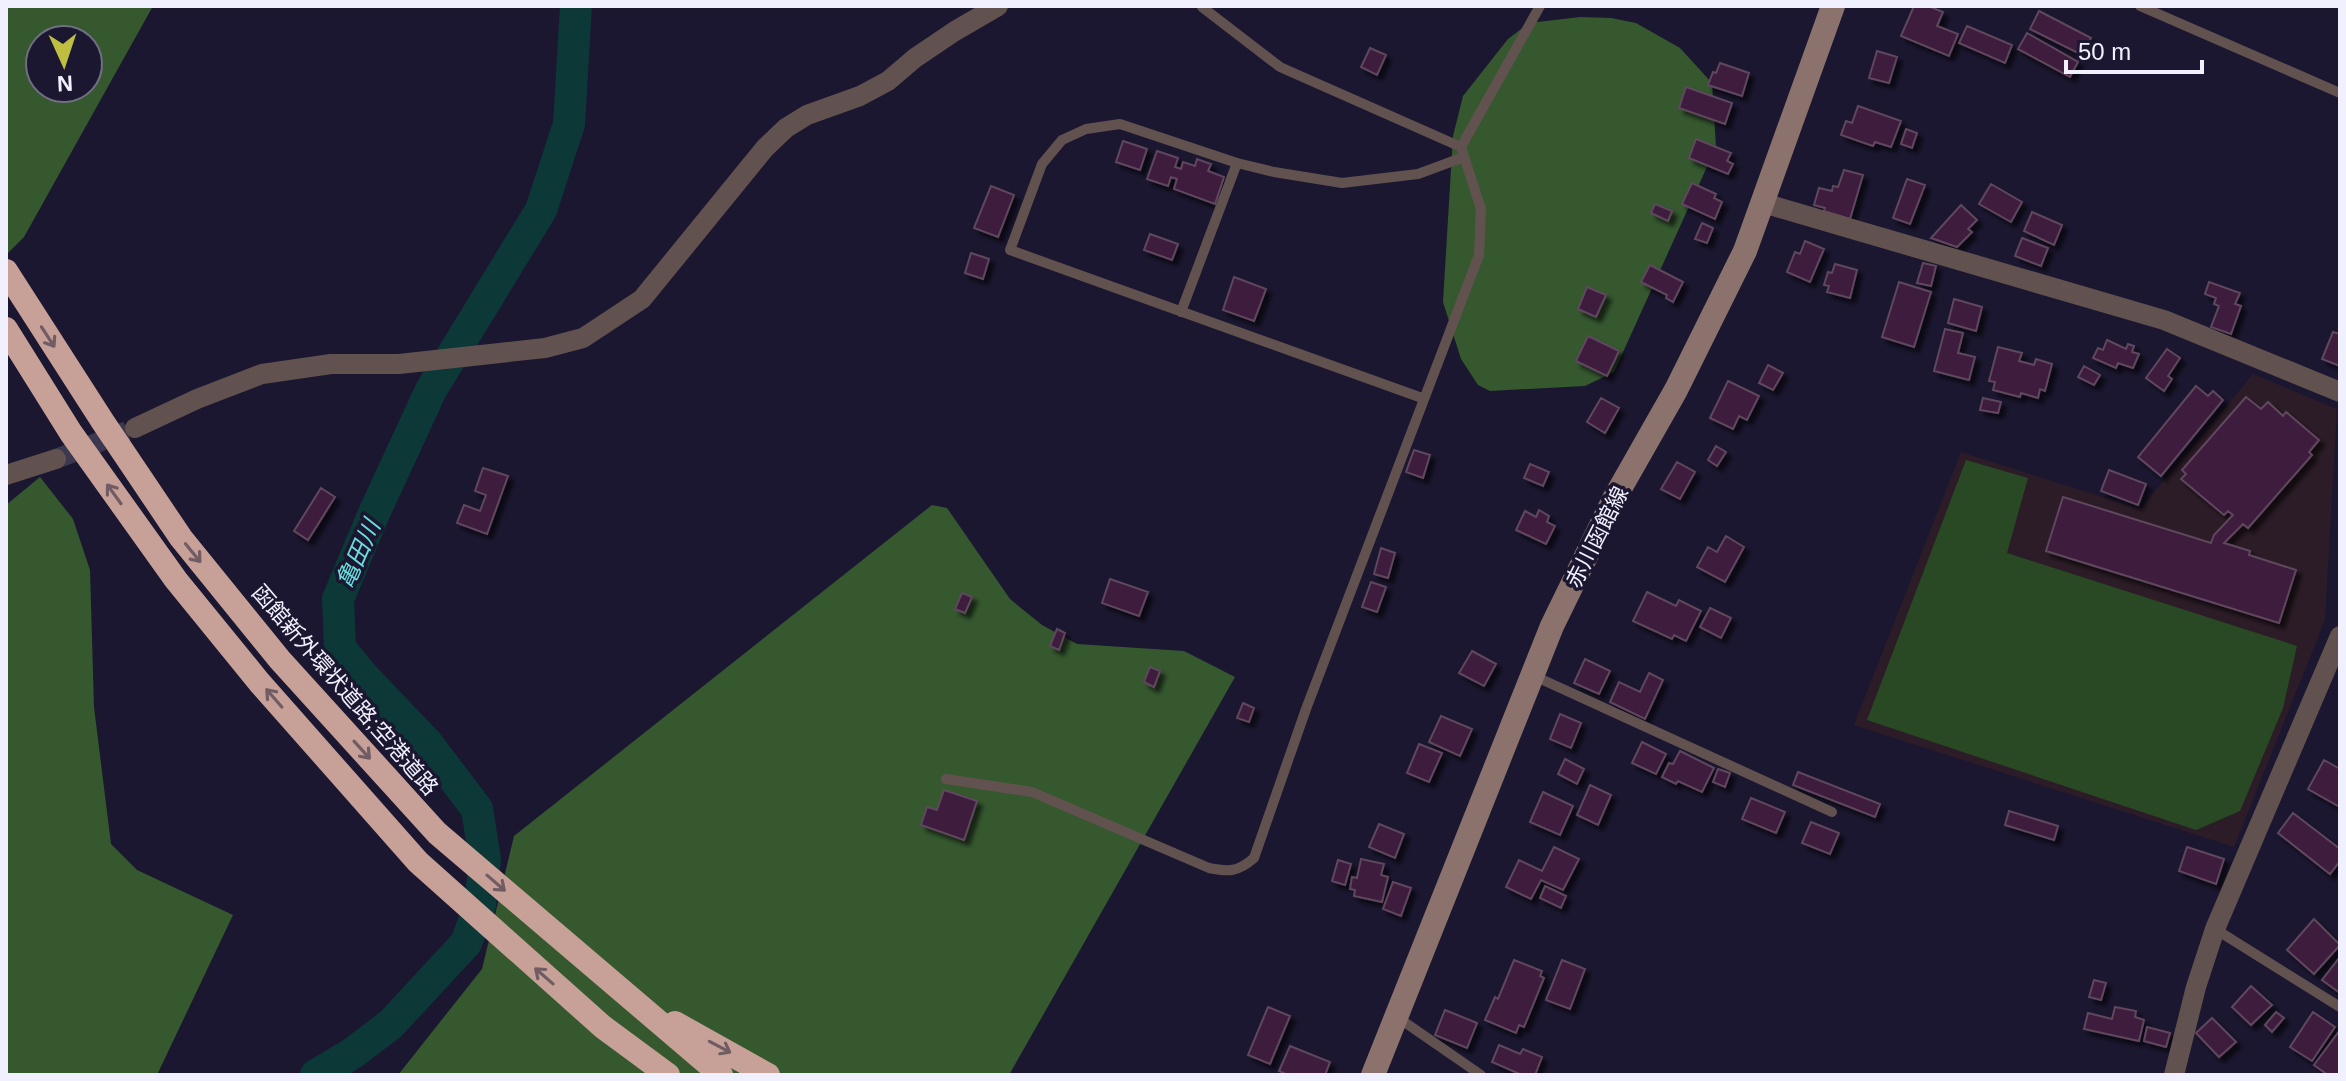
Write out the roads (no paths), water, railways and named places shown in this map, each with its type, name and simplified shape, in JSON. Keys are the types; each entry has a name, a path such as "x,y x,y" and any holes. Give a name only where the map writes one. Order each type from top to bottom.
{"highway":[{"name":"函館新外環状道路;空港道路","path":"6,271 181,538 280,660 437,833 721,1075"},
{"path":"6,329 71,433 176,580 259,682 418,862 603,1027 649,1075"},
{"path":"627,997 768,1075"},
{"path":"603,1027 668,1075"}],"main road":[{"name":"赤川函館線","path":"1373,1075 1531,675 1614,499 1714,318 1745,251 1833,6"}],"street":[{"path":"135,428 197,399 262,374 331,364 399,364 545,348 583,338 642,299 765,148 786,128 807,115 860,96 888,81 935,44 998,6"},
{"path":"1763,203 2164,320 2340,392"},
{"path":"6,475 56,459"},
{"path":"2174,1075 2196,987 2215,929 2340,636"}],"lane":[{"path":"1422,398 1010,250 1042,164 1062,140 1086,129 1120,124 1237,163 1342,183 1418,174 1463,152 1540,6"},
{"path":"2140,6 2340,93"},
{"path":"946,779 1032,792 1209,868 1230,872 1242,869 1254,858 1422,398 1479,255 1481,209 1463,152 1280,67 1202,7"},
{"path":"1181,312 1237,163"},
{"path":"1531,675 1832,812"},
{"path":"2215,929 2340,1007"},
{"path":"1397,1017 1481,1075"}],"waterway":[{"name":"亀田川","path":"316,1075 353,1053 391,1024 466,943 480,905 485,860 477,809 427,743 340,648 338,599 431,390 541,210 569,124 576,6"}],"tunnel":[{"path":"56,459 127,431"}]}
